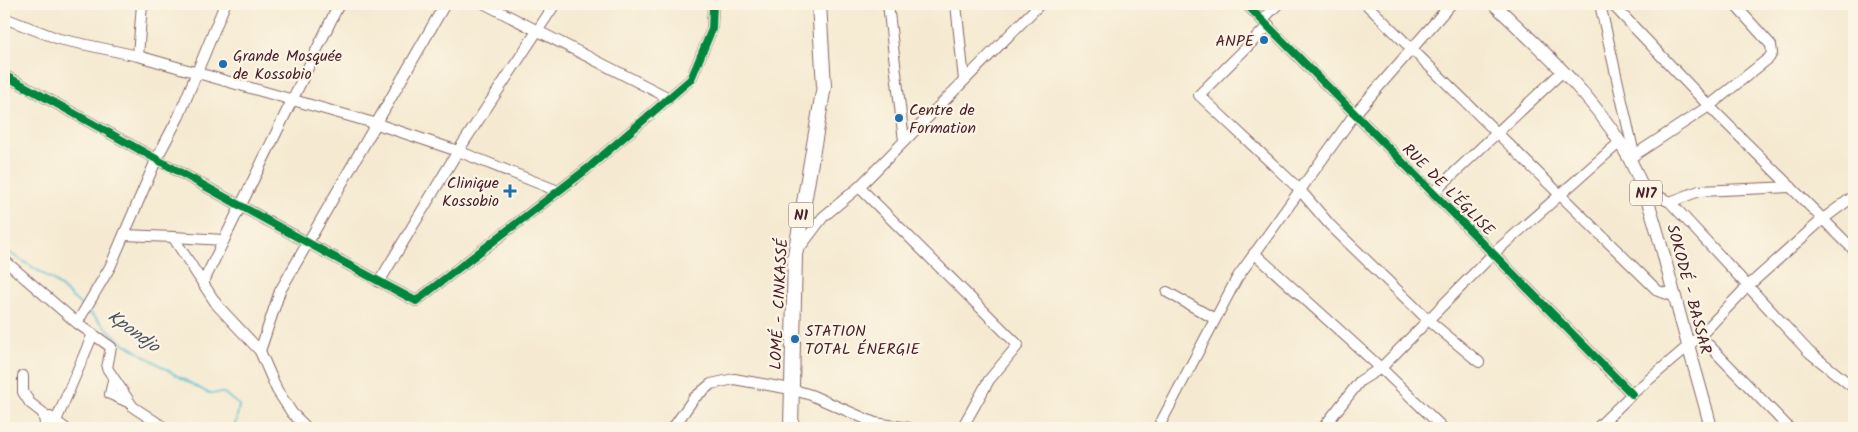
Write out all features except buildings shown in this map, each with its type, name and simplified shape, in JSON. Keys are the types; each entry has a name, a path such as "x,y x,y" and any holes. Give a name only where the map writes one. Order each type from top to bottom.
{"highway":[{"name":"LOMÉ - CINKASSÉ","path":"792,428 791,389 795,255 824,86 819,4"}],"main road":[{"name":"SOKODÉ - BASSAR","path":"1494,4 1563,71 1593,104 1632,156 1659,235 1711,428"}],"street":[{"path":"138,56 142,4"},
{"path":"78,321 110,267 157,158 179,116 225,4"},
{"path":"203,283 339,4"},
{"path":"260,351 280,291 374,123 445,4"},
{"path":"485,4 669,98"},
{"path":"379,282 458,150 555,4"},
{"path":"4,75 157,158 307,244 416,301 587,169 691,79 712,29 713,4"},
{"path":"888,4 904,141"},
{"path":"956,4 964,80"},
{"path":"795,255 823,218 859,187 1040,4"},
{"name":"RUE DE L'ÉGLISE","path":"1246,4 1632,394"},
{"path":"1278,4 1265,23 1199,95 1299,189 1330,225 1427,319 1479,362"},
{"path":"1366,4 1658,290 1674,296"},
{"path":"1158,428 1236,278 1354,115 1451,4"},
{"path":"1600,4 1632,156 1709,106 1769,58 1772,53 1771,45 1734,4"},
{"path":"1612,4 1709,106 1854,250"},
{"path":"4,18 59,39 138,56 374,123 458,150 558,191"},
{"path":"1434,192 1563,71"},
{"path":"1323,428 1360,381 1381,368 1427,319 1494,253 1620,142"},
{"path":"859,187 1018,346 990,380 962,428"},
{"path":"1670,202 1699,192 1730,188 1791,187"},
{"path":"1645,190 1670,202 1810,352 1854,388"},
{"path":"1597,428 1632,394 1700,336 1748,287 1823,219 1854,196"},
{"path":"124,235 224,240"},
{"path":"173,237 217,305 260,351 277,390 292,413 307,428"},
{"path":"1254,253 1444,428"},
{"path":"4,260 111,347 107,368 114,381 133,408 165,428"},
{"path":"1167,292 1215,320"},
{"path":"54,424 93,334"},
{"path":"1700,336 1789,428"},
{"path":"23,376 22,392 30,403 54,424 65,428"},
{"path":"673,428 694,398 711,384 734,379 791,389 811,395 875,426 908,428"},
{"path":"43,413 46,428"}],"waterway":[{"name":"Kpondjo","path":"4,246 10,253 53,280 83,307"},
{"name":"Kpondjo","path":"89,312 122,342 208,393 224,393 239,405 236,422 232,428"}],"cycle path":[{"path":"4,75 416,301 587,169 691,79 712,29 713,4"},
{"path":"1246,4 1632,394"}],"place":[{"name":"ANPE","path":"1264,40"},
{"name":"Grande Mosquée de Kossobio","path":"223,64"},
{"name":"Centre de Formation","path":"899,118"},
{"name":"Clinique Kossobio","path":"510,191"},
{"name":"STATION TOTAL ÉNERGIE","path":"795,339"}]}
